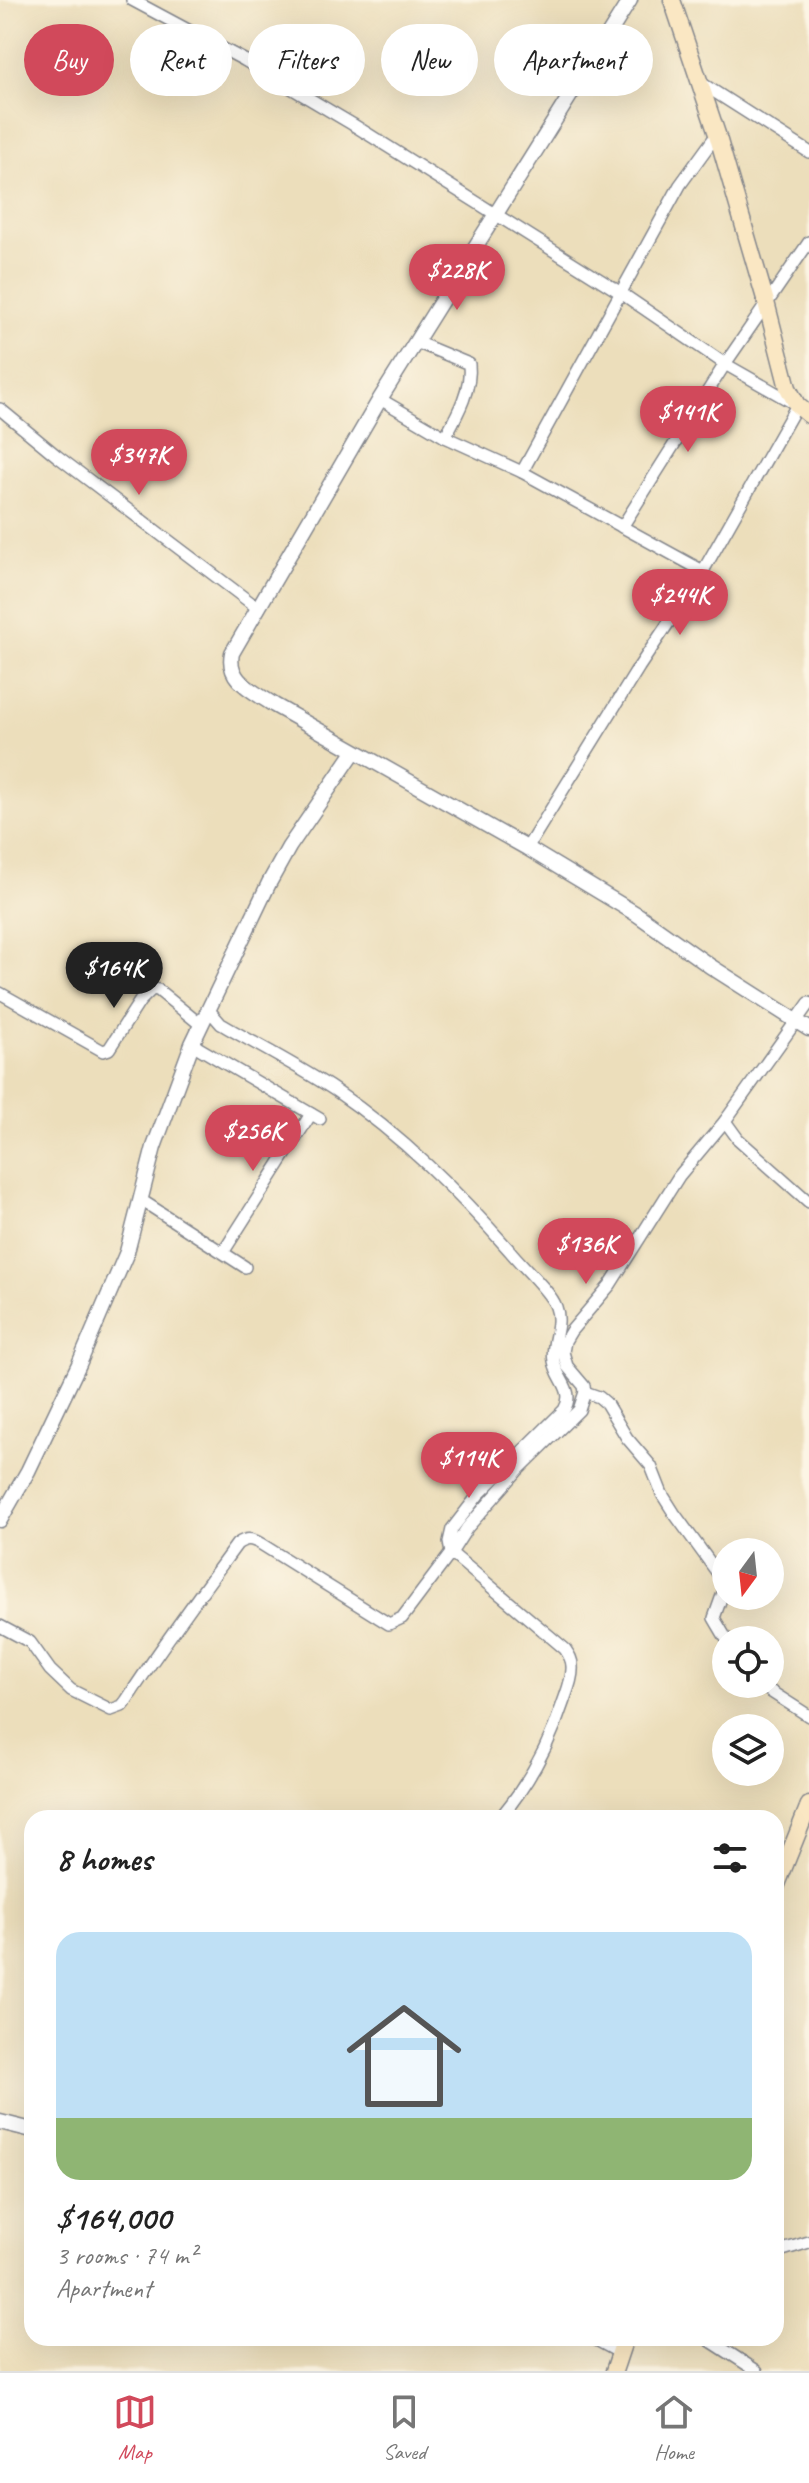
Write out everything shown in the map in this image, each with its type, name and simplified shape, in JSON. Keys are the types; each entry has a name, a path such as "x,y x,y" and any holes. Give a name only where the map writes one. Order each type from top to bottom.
{"main road":[{"path":"672,0 717,134 788,388 803,410"},
{"path":"784,1867 809,1805"},
{"path":"614,2371 623,2346"}],"street":[{"path":"132,0 244,60 338,116 621,293 725,364 803,410 527,848"},
{"path":"630,0 380,399 232,653 230,663 232,673 242,683 274,705 527,848 638,915 710,966 803,1025"},
{"path":"701,83 809,152"},
{"path":"522,472 680,185 717,134"},
{"path":"622,527 725,364 809,242"},
{"path":"416,342 469,364 463,399 445,437"},
{"path":"380,399 445,437 522,472 703,571"},
{"path":"0,409 259,609"},
{"path":"0,1520 28,1471 79,1364 127,1252 154,1147 208,1009 289,847 354,752"},
{"path":"0,993 103,1051 109,1049 140,1001 152,989 158,990 201,1025"},
{"path":"0,1626 30,1642 50,1670 71,1690 111,1710 126,1701 237,1544 244,1540 261,1544 389,1624 402,1618 467,1528 518,1470 579,1410 585,1392 580,1379 567,1366 563,1352 565,1341 610,1285 679,1176 803,1025 809,1003"},
{"path":"208,1009 221,1024 336,1091 406,1144 478,1216 554,1302 559,1321 554,1364 569,1390 568,1403 479,1494 452,1529 449,1542 451,1553 565,1649 573,1668 556,1725 523,1791 507,1810"},
{"path":"192,1044 316,1116 224,1251"},
{"path":"725,1121 738,1139 809,1202"},
{"path":"141,1200 245,1267"},
{"path":"585,1392 606,1403 627,1438 651,1466 662,1494 674,1513 722,1579 724,1590 714,1618 719,1626"},
{"path":"781,1698 809,1716"},
{"path":"0,2122 24,2128"},
{"path":"784,2250 809,2242"},
{"path":"718,2346 757,2371"}]}
